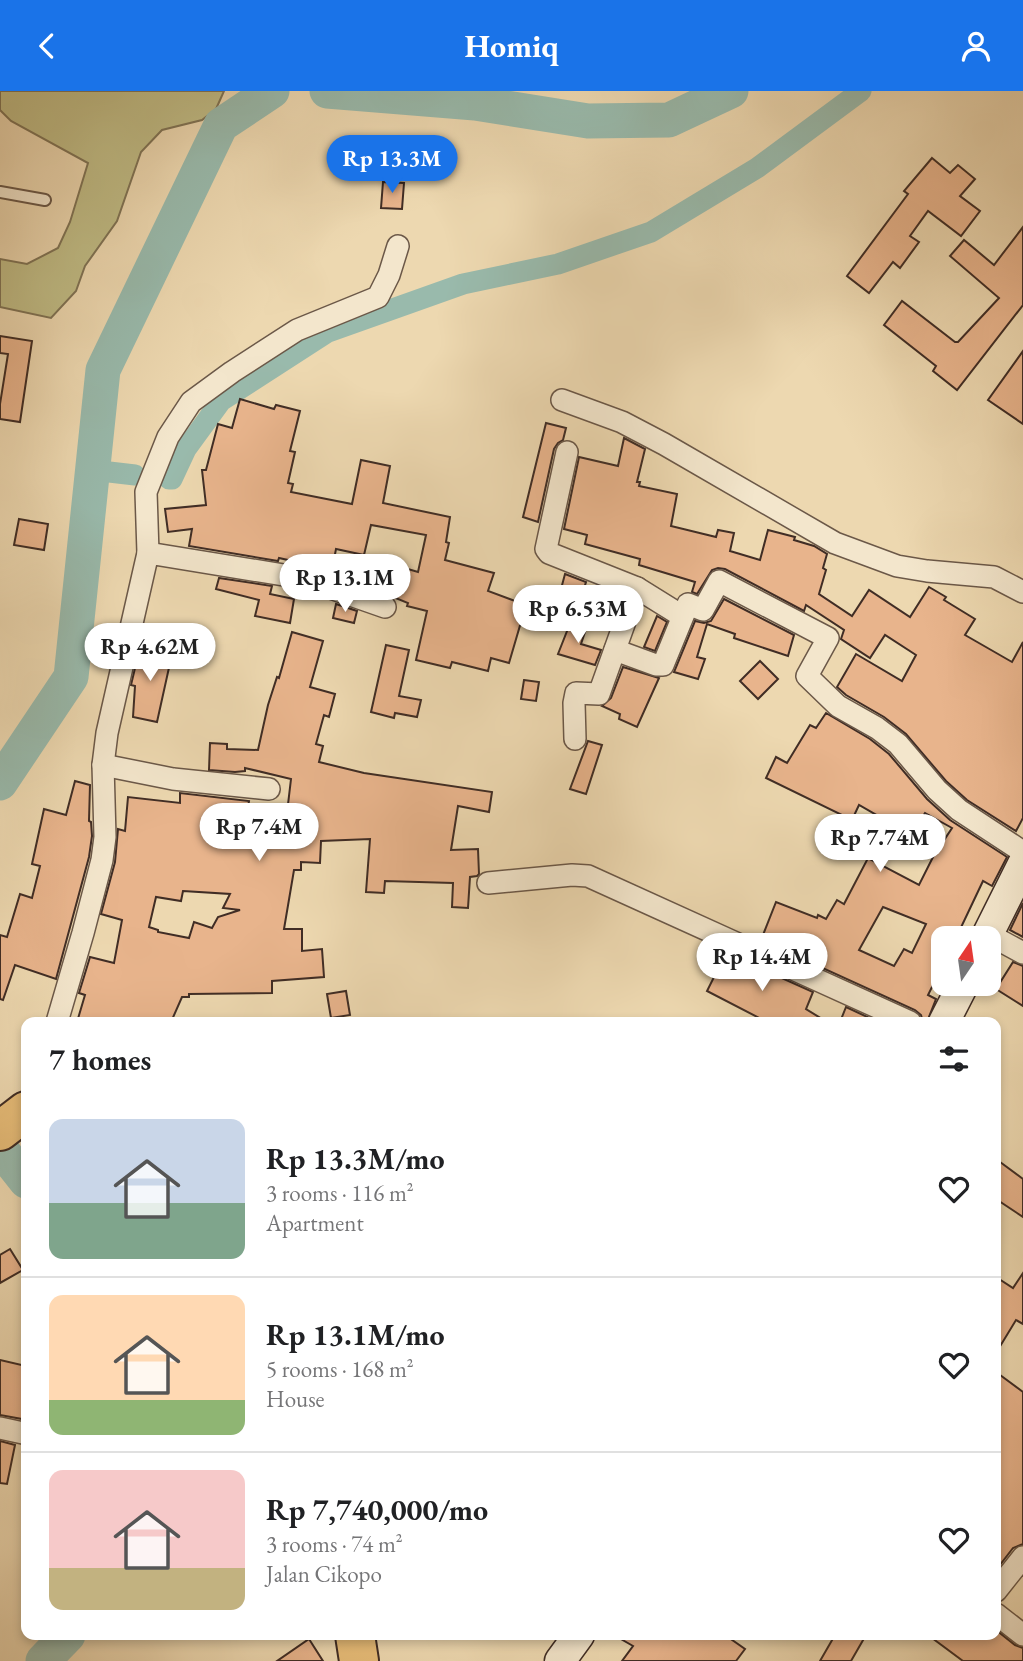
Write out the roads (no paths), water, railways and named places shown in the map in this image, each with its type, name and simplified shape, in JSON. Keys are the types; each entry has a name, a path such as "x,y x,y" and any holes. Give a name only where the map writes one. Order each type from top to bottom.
{"highway":[{"path":"0,1132 21,1115"},
{"path":"356,1640 359,1661"}],"street":[{"path":"58,1017 102,860 105,837 103,765 107,733 148,553 146,492 168,437 191,402 232,372 297,330 378,297 389,275 398,246"},
{"path":"562,400 622,422 664,444 835,543 897,566 993,577 1023,592"},
{"path":"567,452 546,549 549,554 637,588 682,616"},
{"path":"148,553 302,578 385,607"},
{"path":"615,650 663,665 688,604 703,610 719,580 828,638 807,676 838,706 877,728 898,744 937,790 959,810 1023,852"},
{"path":"575,739 576,693 599,694 637,588"},
{"path":"103,765 173,779 269,789"},
{"path":"992,926 1023,863"},
{"path":"488,883 572,875 596,878 899,1017"},
{"path":"1001,943 1023,953"},
{"path":"947,1017 957,996"},
{"path":"0,1428 21,1433"},
{"path":"1001,1585 1023,1557"},
{"path":"1001,1618 1023,1635"},
{"path":"560,1661 575,1640"}],"lane":[{"path":"0,192 45,200"}],"waterway":[{"path":"0,783 71,677 103,370 221,125 272,91"},
{"path":"327,91 475,103 588,121 669,120 731,91"},
{"path":"169,479 172,479 186,449 221,401 328,332 463,284 558,264 651,232 757,168 861,91"},
{"path":"92,470 135,475"},
{"path":"0,1148 21,1175"},
{"path":"43,1661 63,1640"}]}
